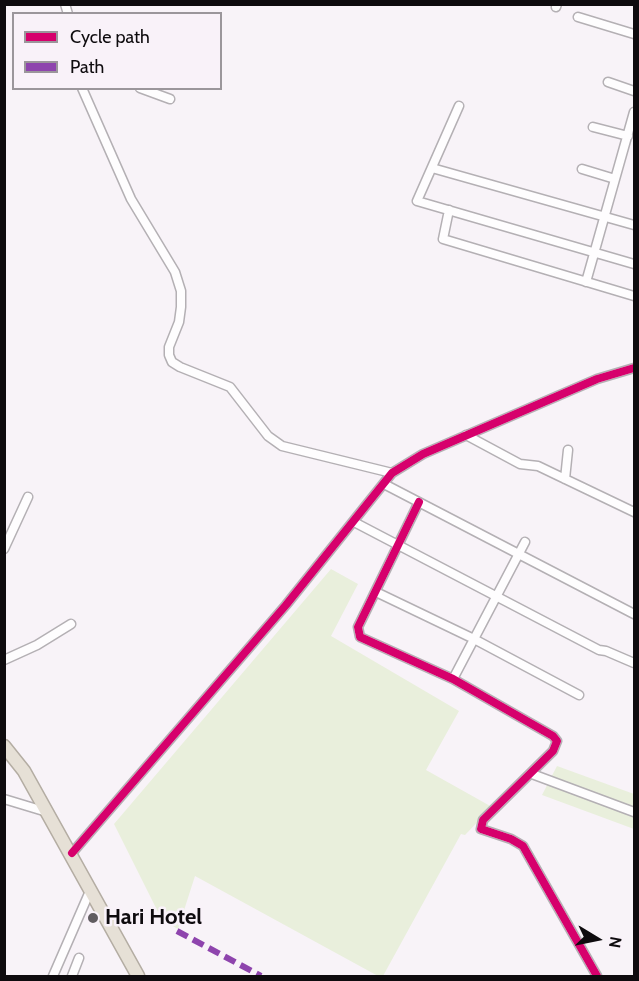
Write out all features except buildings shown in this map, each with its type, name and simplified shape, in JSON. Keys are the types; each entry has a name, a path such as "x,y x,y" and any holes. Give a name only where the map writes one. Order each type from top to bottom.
{"highway":[{"path":"4,746 24,771 48,812 138,976"}],"street":[{"path":"578,17 634,34"},
{"path":"608,82 634,91"},
{"path":"83,90 131,199 175,272 181,291 181,307 170,347 169,355 172,362 180,368 230,387 268,436 282,446 393,472"},
{"path":"146,90 171,99"},
{"path":"459,106 417,201 634,264"},
{"path":"586,282 634,111"},
{"path":"593,127 628,136"},
{"path":"432,168 634,225"},
{"path":"582,169 615,179"},
{"path":"449,210 443,239 634,294"},
{"path":"72,854 271,623 393,472 423,454 466,435 597,379 634,368"},
{"path":"466,435 520,464 538,466 634,512"},
{"path":"565,479 568,450"},
{"path":"384,484 634,614"},
{"path":"4,549 28,497"},
{"path":"419,502 358,627 360,637 453,679 553,736 557,741 553,751 532,774 483,820 481,828 523,846 597,976"},
{"path":"354,522 598,650 634,663"},
{"path":"453,679 525,542"},
{"path":"376,591 579,694"},
{"path":"4,660 37,645 71,624"},
{"path":"532,774 634,812"},
{"path":"4,799 48,812"},
{"path":"53,976 90,891"},
{"path":"72,976 79,958"}],"green space":[{"path":"331,569 358,584 331,636 459,711 426,770 492,807 465,835 461,834 383,976 378,976 195,876 178,929 162,920 114,824"},
{"path":"557,766 634,794 634,829 542,795"}],"marked path":[{"path":"177,931 261,976"}],"cycle path":[{"path":"72,853 286,605 392,473 423,454 597,379 634,368"},
{"path":"419,502 358,627 360,637 453,679 553,736 557,741 553,751 483,820 481,829 511,839 523,846 597,976"}],"place":[{"name":"Hari Hotel","path":"93,918"}]}
